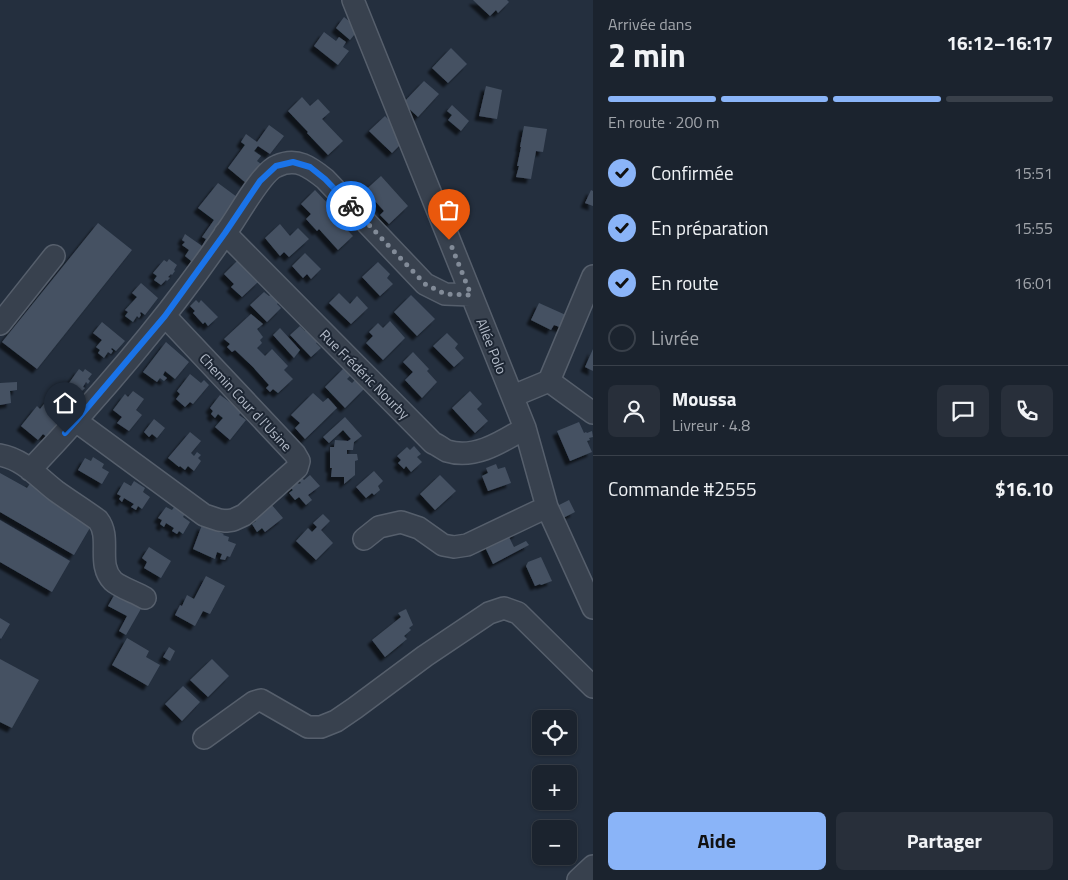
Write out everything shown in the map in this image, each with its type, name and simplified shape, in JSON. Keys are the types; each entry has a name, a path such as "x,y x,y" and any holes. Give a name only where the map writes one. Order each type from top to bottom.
{"street":[{"name":"Allée Polo","path":"354,0 525,428 546,507 593,608"},
{"path":"30,470 76,421 165,316 260,181 276,166 293,162 310,167 325,179 425,284 445,294 471,295"},
{"name":"Rue Frédéric Nourby","path":"225,233 433,443 447,450 462,453 480,450 499,443 525,428"},
{"path":"0,324 54,256"},
{"path":"512,396 549,380 593,276"},
{"name":"Chemin Cour d l'Usine","path":"76,421 204,515 219,520 233,520 244,515 297,468 298,461 295,454 165,316"},
{"path":"549,380 593,412"},
{"path":"0,455 15,460 98,520 104,530 104,565 108,574 114,582 145,598"},
{"path":"364,539 379,527 401,522 419,528 443,545 454,547 467,545 546,507"},
{"path":"204,738 254,702 261,700 308,727 321,727 349,712 425,656 489,613 504,608 518,613 593,687"},
{"path":"578,880 593,866"}],"building":[{"path":"473,0 507,0 509,2 498,13 496,10 490,16"},
{"path":"344,17 359,29 350,40 336,28"},
{"path":"324,32 336,41 339,37 346,42 343,47 349,51 338,65 314,46"},
{"path":"451,48 467,64 448,83 432,68"},
{"path":"424,81 439,94 418,117 403,103"},
{"path":"486,86 502,90 497,119 479,116"},
{"path":"302,97 310,106 318,99 330,112 322,119 343,141 328,155 288,111"},
{"path":"452,105 469,121 461,131 448,120 452,115 447,111"},
{"path":"385,116 407,138 392,153 369,131"},
{"path":"269,125 284,136 270,154 258,146 254,151 261,156 257,161 261,164 246,183 228,168 245,145 241,142 246,134 257,142"},
{"path":"524,126 547,129 543,152 536,151 531,179 516,177"},
{"path":"381,176 408,206 389,224 380,215 384,211 375,201 371,205 361,194"},
{"path":"218,183 237,197 224,216 230,220 196,265 185,256 189,250 182,245 185,242 182,240 185,234 202,246 206,239 202,237 214,220 198,208"},
{"path":"315,190 332,208 329,211 353,236 338,250 319,229 317,231 306,219 311,214 301,204"},
{"path":"591,190 593,191 593,206 585,203"},
{"path":"98,223 132,250 37,369 2,342"},
{"path":"280,224 290,236 298,228 309,239 289,257 284,252 280,256 265,238"},
{"path":"305,253 321,269 311,279 307,274 303,278 292,266"},
{"path":"169,259 177,265 172,275 168,277 170,278 161,285 154,280 157,276 153,273 164,260 167,262"},
{"path":"238,260 259,281 242,297 231,287 234,284 224,274"},
{"path":"378,262 390,274 387,278 393,284 380,296 362,277"},
{"path":"141,283 158,298 145,315 141,312 139,318 137,316 133,322 125,316 128,312 125,310 137,297 132,293"},
{"path":"264,292 269,296 272,294 279,302 277,304 281,308 267,322 250,305"},
{"path":"339,293 350,304 357,296 368,308 351,324 329,303"},
{"path":"411,295 435,319 417,336 394,312"},
{"path":"196,300 199,303 201,300 218,317 208,326 205,322 203,324 193,313 195,311 190,306"},
{"path":"539,303 568,316 562,328 554,325 551,330 531,320"},
{"path":"251,314 263,324 257,329 263,337 260,340 262,343 257,348 265,356 272,349 288,366 284,370 293,379 278,393 273,389 270,392 266,388 269,385 235,350 232,352 227,347 230,344 224,339"},
{"path":"390,321 405,338 383,360 366,343 373,336 369,332 378,323 383,328"},
{"path":"102,322 125,341 116,351 112,348 111,354 108,352 104,358 98,353 100,350 96,347 102,340 93,333"},
{"path":"300,326 305,331 308,328 320,340 316,343 321,348 311,357 290,335"},
{"path":"280,328 300,350 294,358 273,335"},
{"path":"447,333 458,344 455,348 464,358 454,367 433,346"},
{"path":"166,342 189,362 175,379 165,371 163,375 167,378 164,381 160,378 157,382 143,372"},
{"path":"593,349 593,371 585,367"},
{"path":"413,352 429,369 427,371 437,382 422,398 405,380 413,372 403,362"},
{"path":"344,368 351,375 347,379 352,383 355,380 364,389 345,408 325,387"},
{"path":"79,369 83,372 85,369 92,374 88,379 90,381 88,384 86,382 83,387 85,388 82,391 80,390 77,395 69,389 72,385 69,383"},
{"path":"190,374 201,383 204,380 209,385 193,404 190,402 185,407 176,399 180,394 177,391"},
{"path":"17,382 17,390 10,391 11,403 0,405 0,383"},
{"path":"133,391 144,399 136,410 142,415 129,431 117,423 122,417 113,410 125,394 128,397"},
{"path":"470,391 482,404 477,409 488,421 475,433 452,408"},
{"path":"313,393 323,402 328,398 337,408 305,439 295,428 300,423 291,415"},
{"path":"220,395 242,411 239,415 246,420 230,440 215,427 223,418 218,414 215,418 211,414 213,411 210,408"},
{"path":"58,396 67,404 62,410 65,413 57,422 59,424 47,437 43,434 38,440 21,426 37,406 40,409 48,399 52,402"},
{"path":"345,417 362,436 354,442 353,450 347,450 347,454 357,454 358,460 355,461 355,475 344,484 344,477 331,477 330,447 334,447 335,440 348,441 351,439 343,430 329,443 323,437"},
{"path":"154,419 165,428 157,438 152,434 149,437 144,432"},
{"path":"579,422 584,433 592,431 593,437 587,441 592,452 570,461 557,431"},
{"path":"190,432 201,441 191,453 194,456 197,452 201,455 198,458 201,461 194,471 188,466 185,470 179,467 168,458"},
{"path":"414,446 421,454 417,457 422,462 411,472 406,466 404,469 398,463 401,460 397,456 407,447 410,450"},
{"path":"93,457 104,464 102,468 109,472 102,484 78,470 85,458 91,461"},
{"path":"496,464 498,469 505,467 511,483 488,491 482,476 488,473 486,468"},
{"path":"374,471 383,481 378,486 380,490 366,498 356,487"},
{"path":"0,473 27,488 31,482 91,526 74,555 0,512"},
{"path":"310,475 320,486 308,495 312,500 306,505 299,497 295,500 289,493 293,490 290,487 296,482 301,483 299,480 302,478 304,480"},
{"path":"440,475 456,491 435,510 420,494"},
{"path":"134,481 145,488 143,492 150,497 142,509 138,506 136,510 131,507 134,504 124,498 122,502 119,499 121,496 117,494 124,482 131,486"},
{"path":"569,500 575,512 561,519 555,507"},
{"path":"271,504 283,518 265,532 262,528 257,532 252,524 256,521 249,513"},
{"path":"175,506 186,512 183,517 190,522 183,534 179,531 177,534 172,531 174,528 166,523 164,527 160,524 162,520 158,518 166,507 172,510"},
{"path":"323,514 330,521 321,530 333,543 316,560 296,541 308,528 312,532 317,527 313,523"},
{"path":"0,520 70,561 52,592 0,562"},
{"path":"202,525 224,534 229,537 228,541 236,544 230,557 227,556 225,560 220,559 222,554 217,552 215,559 193,549"},
{"path":"516,528 518,533 509,537 514,547 526,541 529,545 493,564 484,545"},
{"path":"149,547 171,561 161,578 144,568 147,562 142,558"},
{"path":"541,557 552,581 535,586 526,566 528,562"},
{"path":"206,576 225,586 210,614 203,611 195,626 175,615 187,595 194,599"},
{"path":"116,592 142,607 126,635 119,631 127,616 108,606"},
{"path":"406,609 413,625 409,628 411,630 404,636 407,639 385,657 372,640 401,617 398,613"},
{"path":"0,618 10,624 1,639 0,638"},
{"path":"127,638 149,651 146,657 160,665 148,686 112,665"},
{"path":"169,647 175,651 170,661 163,657"},
{"path":"0,659 39,680 12,728 0,722"},
{"path":"212,659 229,676 208,697 190,680"},
{"path":"183,686 200,702 182,721 165,704"}],"way so far":[{"path":"351,206 425,284 445,294 471,295 449,240"}],"route":[{"path":"65,433 165,316 260,181 276,166 293,162 310,167 325,179 351,206"}]}
